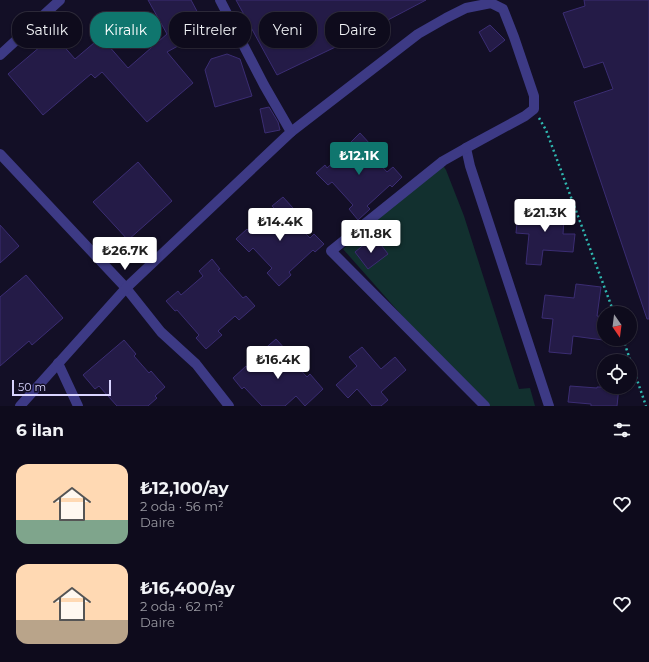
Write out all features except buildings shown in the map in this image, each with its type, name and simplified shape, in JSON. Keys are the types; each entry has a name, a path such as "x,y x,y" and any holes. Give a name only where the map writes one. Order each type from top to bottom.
{"street":[{"path":"0,55 60,0"},
{"path":"220,0 264,85 291,132"},
{"path":"20,406 126,288 291,132 418,34 466,8 491,3 503,9 534,96 534,109 525,116 443,161 331,251 485,406"},
{"path":"466,148 470,166 549,406"},
{"path":"0,154 126,288 161,332 196,364 228,406"},
{"path":"58,363 78,406"}],"path":[{"path":"534,109 546,130 611,306"},
{"path":"625,346 646,406"}],"green space":[{"path":"435,167 444,167 446,170 464,216 519,389 530,388 535,406 482,406 343,249"}]}
